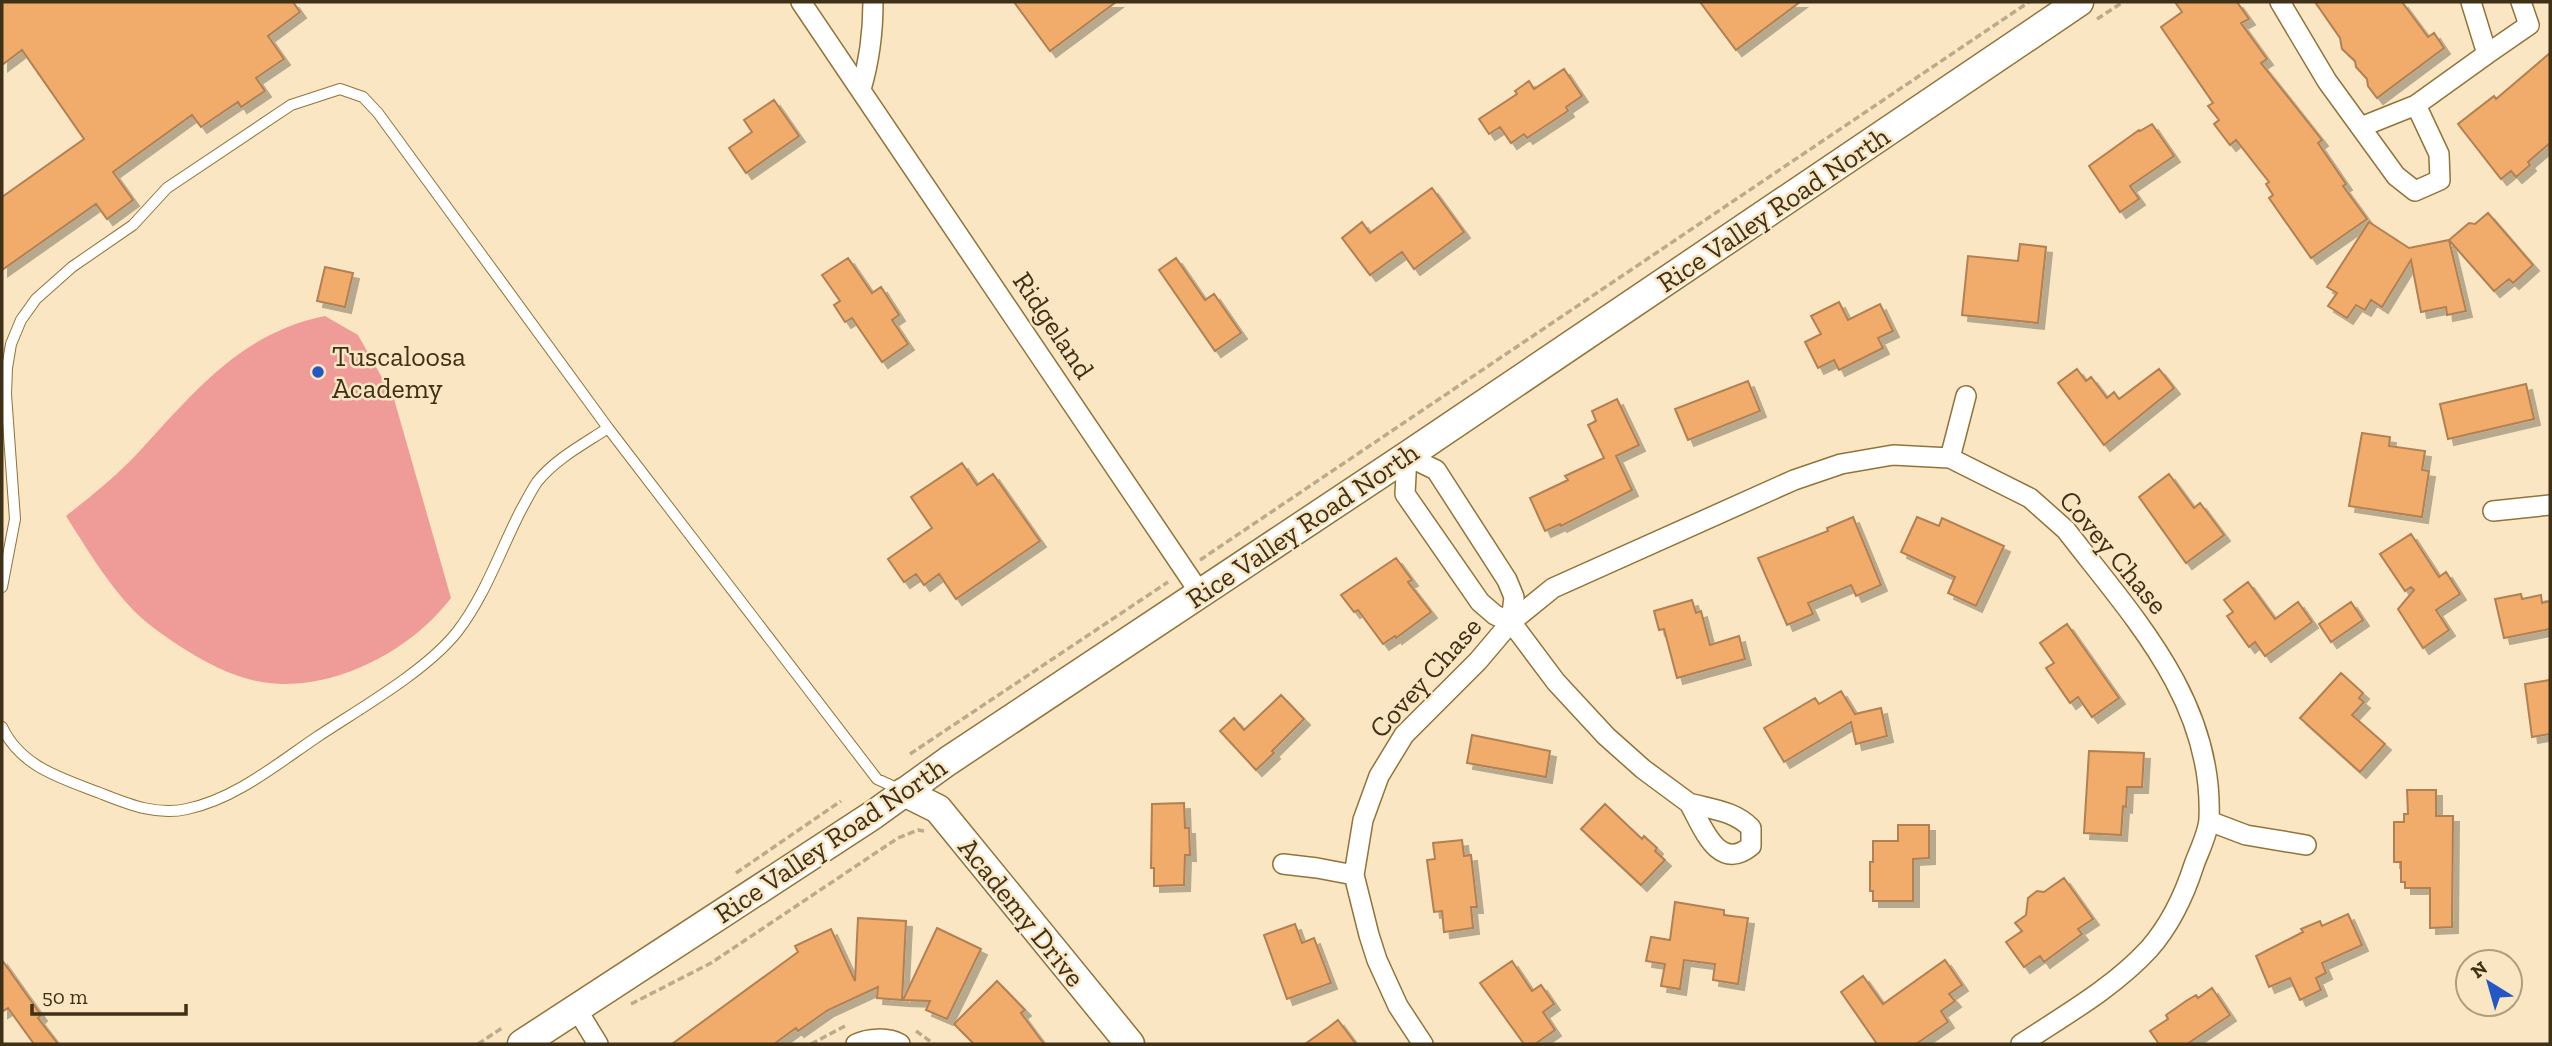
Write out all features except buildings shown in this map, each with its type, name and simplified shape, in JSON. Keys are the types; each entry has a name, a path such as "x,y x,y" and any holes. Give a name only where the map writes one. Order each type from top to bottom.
{"street":[{"name":"Ridgeland","path":"801,2 1200,593"},
{"path":"860,89 870,59 873,2"},
{"name":"Rice Valley Road North","path":"522,1044 873,815 2079,2"},
{"path":"2280,2 2313,61 2396,176 2416,191 2440,180 2439,154 2416,105"},
{"path":"2471,2 2487,54"},
{"path":"2361,127 2416,105 2529,24 2521,2"},
{"path":"1950,458 1966,396"},
{"name":"Covey Chase","path":"1423,1044 1398,1006 1377,960 1354,875 1363,820 1370,798 1404,735 1478,661 1511,622 1553,588 1794,480 1841,464 1893,455 1950,458 2030,498 2049,513 2066,530 2155,646 2180,690 2199,736 2209,821"},
{"name":"Covey Chase","path":"1407,456 1436,470 1507,580 1514,597 1511,622 1495,615 1480,601 1405,494 1407,456"},
{"path":"2493,511 2550,505"},
{"path":"1511,622 1556,682 1606,736 1643,769 1689,803"},
{"name":"Academy Drive","path":"904,792 938,809 1130,1044"},
{"path":"2021,1044 2093,997 2149,949 2164,930 2187,889 2209,821 2246,835 2306,845"},
{"path":"1283,864 1317,867 1354,875"},
{"path":"576,1008 598,1044"},
{"path":"856,1044 866,1039 900,1044"}],"lane":[{"path":"2,587 15,519 6,394 7,368 11,344 28,310 54,281 133,225 167,188 291,105 340,89 363,97 378,113 608,428 877,779 904,792"},
{"path":"2,727 23,758 44,771 137,807 161,811 186,810 233,792 380,696 420,667 456,633 483,591 536,483 551,467 608,428"}],"path":[{"path":"910,754 2029,2"},
{"path":"628,1006 711,963 898,838 918,830 934,832"}],"shaded area":[{"path":"325,316 358,335 394,399 451,598 433,619 387,654 333,677 304,683 276,684 228,672 199,658 152,627 124,600 106,577 66,516 119,472 197,390 242,352 294,324"}],"place":[{"name":"Tuscaloosa Academy","path":"318,372"}]}
